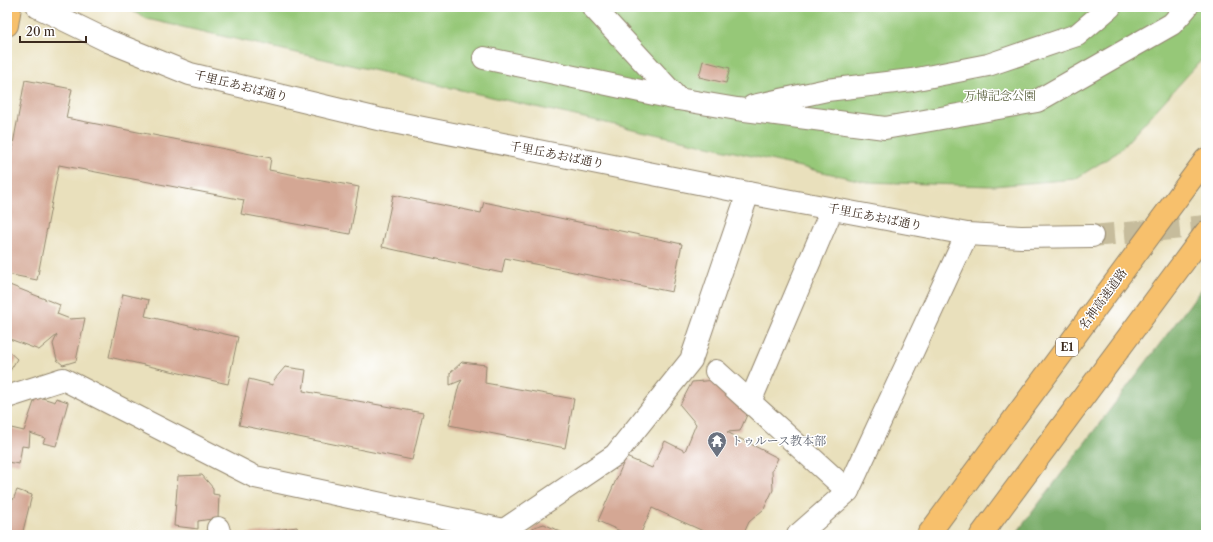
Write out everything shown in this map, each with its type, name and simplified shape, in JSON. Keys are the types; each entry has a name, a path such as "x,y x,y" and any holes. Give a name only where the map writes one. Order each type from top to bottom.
{"main road":[{"path":"7,25 10,7"},
{"name":"名神高速道路","path":"928,535 1206,159"},
{"path":"981,535 1206,232"}],"street":[{"name":"千里丘あおば通り","path":"38,7 108,41 190,74 378,119 748,193 967,234 1021,237 1092,236"},
{"path":"593,7 678,99"},
{"path":"736,110 827,90 912,80 988,65 1077,35 1110,7"},
{"path":"484,58 736,110 885,128 1037,101 1172,24 1187,7"},
{"path":"7,397 63,379 255,477 504,530 615,454 691,360 748,193"},
{"path":"750,402 832,209"},
{"path":"798,535 848,491 967,234"},
{"path":"716,370 848,491"}],"green space":[{"name":"万博記念公園","path":"125,7 1206,7 1206,55 1118,152 1075,179 993,186 867,182 147,19"},
{"path":"1206,283 1206,535 1015,535"}],"building":[{"path":"703,61 730,68 726,83 699,77"},
{"path":"25,80 72,89 66,118 271,158 269,170 359,187 350,234 241,214 244,200 59,165 37,280 7,274 7,176"},
{"path":"393,195 481,213 484,202 682,244 672,292 505,258 502,273 382,247"},
{"path":"7,284 60,305 57,314 70,319 85,318 76,361 63,365 57,360 53,344 57,335 39,350 7,338"},
{"path":"123,294 149,300 145,316 238,337 228,384 109,357"},
{"path":"7,350 17,359 7,376"},
{"path":"462,362 486,365 485,383 574,399 565,448 449,425 459,385 462,380 450,385 450,373"},
{"path":"285,367 306,370 303,391 423,413 412,460 239,425 249,379 273,385 274,380"},
{"name":"トゥルース教本部","path":"716,380 749,410 740,431 727,432 778,458 772,471 773,490 764,509 749,522 743,535 712,535 652,508 640,535 629,535 598,521 626,457 652,468 665,441 685,451 696,424 680,405 692,382"},
{"path":"36,396 55,402 56,398 68,402 56,446 43,443 45,438 30,433 29,447 22,446 19,464 7,462 7,427 24,431"},
{"path":"202,475 213,488 213,494 219,495 218,518 198,521 198,529 174,526 178,476"},
{"path":"17,490 32,495 22,535 7,535 7,499 13,500"},
{"path":"544,524 563,533 562,535 530,535 534,527"},
{"path":"297,527 299,535 247,535 247,534"}],"tunnel":[{"path":"1092,236 1206,226"}],"place":[{"name":"トゥルース教本部","path":"717,458"}]}
